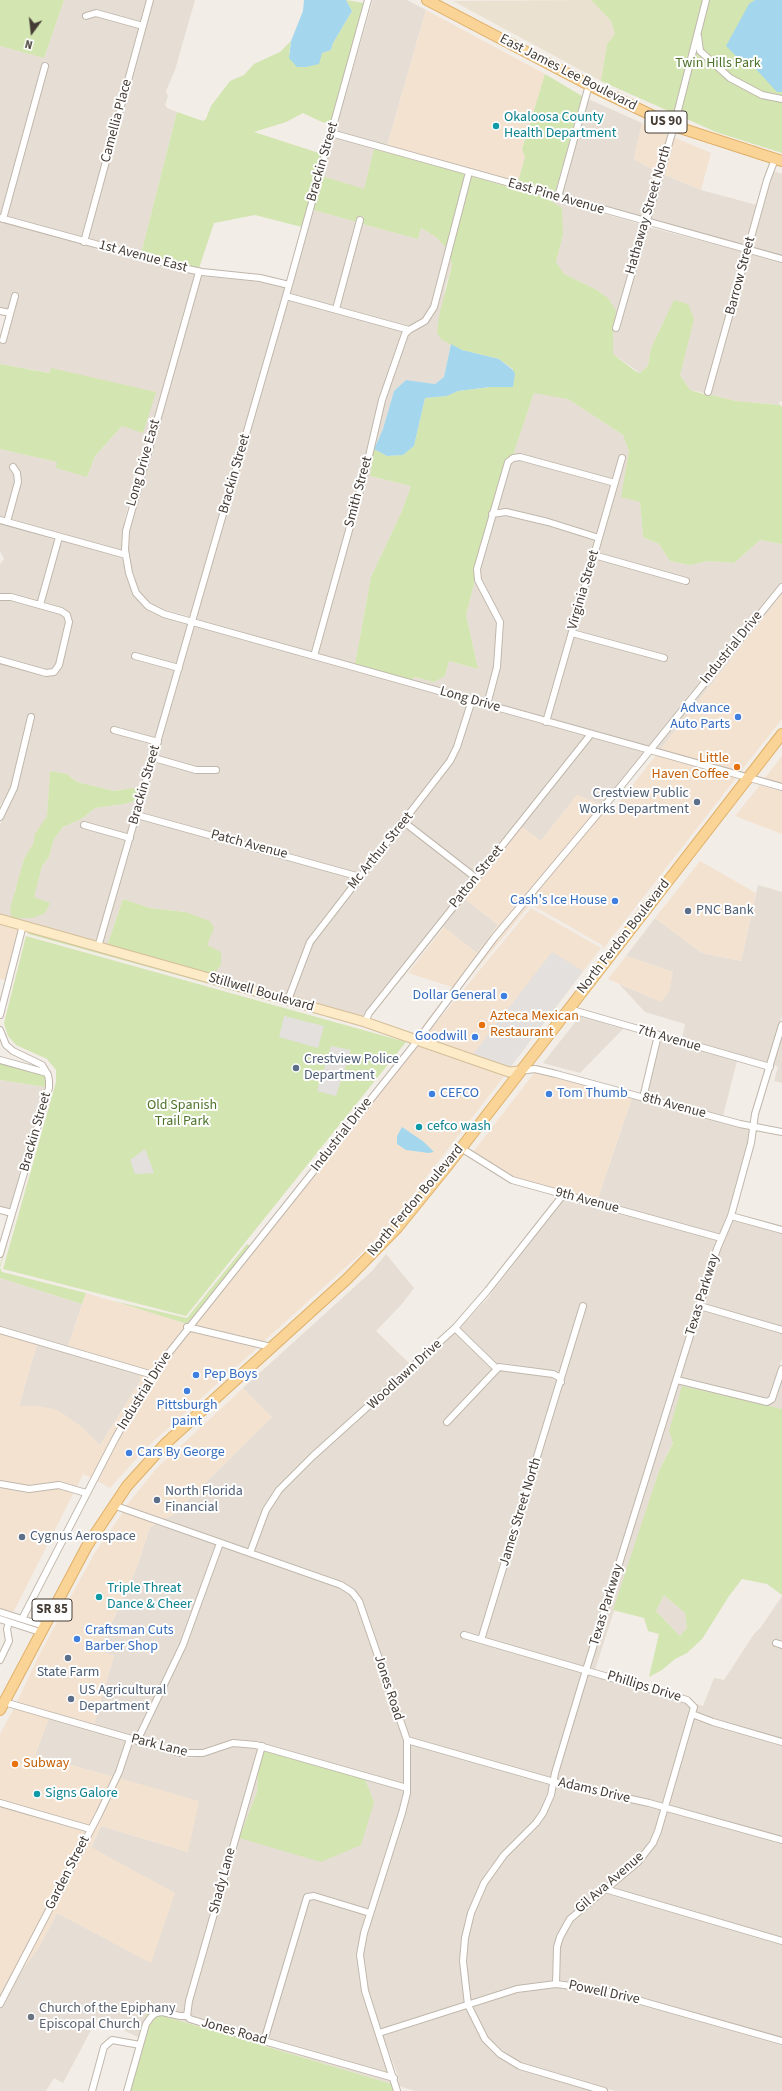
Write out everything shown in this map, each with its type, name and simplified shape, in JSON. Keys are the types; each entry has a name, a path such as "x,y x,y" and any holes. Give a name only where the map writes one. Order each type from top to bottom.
{"main road":[{"name":"East James Lee Boulevard","path":"427,0 589,86 674,126 778,160"},
{"name":"North Ferdon Boulevard","path":"2,1706 86,1546 113,1505 132,1481 165,1444 347,1279 397,1228 461,1148 782,734"}],"street":[{"name":"Camellia Place","path":"84,242 150,0"},
{"name":"Brackin Street","path":"98,947 154,758 289,286 368,0"},
{"name":"Hathaway Street North","path":"616,328 674,126 706,0"},
{"path":"86,16 96,13 143,26"},
{"path":"698,32 700,51 723,72 742,85 762,95 782,99"},
{"path":"1,218 45,66"},
{"path":"558,197 589,86"},
{"name":"East Pine Avenue","path":"331,134 647,223 782,259"},
{"name":"Barrow Street","path":"708,392 767,180 778,160"},
{"path":"286,296 409,330 425,320 433,310 469,172"},
{"name":"1st Avenue East","path":"1,218 84,242 199,272 260,278 289,286"},
{"path":"336,309 360,220"},
{"name":"Long Drive East","path":"193,621 157,612 143,602 135,589 129,573 126,555 126,531 128,518 199,272"},
{"path":"3,340 15,296"},
{"path":"0,311 10,313"},
{"name":"Smith Street","path":"314,656 366,469 381,406 405,334 409,330"},
{"path":"487,704 496,667 500,622 478,580 477,569 507,464 510,460 516,457 615,483"},
{"name":"Virginia Street","path":"546,722 622,458"},
{"path":"7,522 18,482 16,472 13,467"},
{"path":"492,514 506,512 548,522 599,538"},
{"path":"0,520 126,555"},
{"path":"40,605 59,537"},
{"path":"594,555 686,581"},
{"name":"Industrial Drive","path":"22,1619 86,1493 133,1406 153,1375 187,1328 418,1040 494,938 650,750 782,587"},
{"path":"0,597 11,597 61,611 67,615 69,622 59,665 54,672 46,673 0,660"},
{"name":"Long Drive","path":"193,621 546,722 782,787"},
{"path":"572,633 664,658"},
{"path":"135,656 179,668"},
{"name":"Mc Arthur Street","path":"288,1000 310,942 450,762 457,747 472,700"},
{"path":"0,817 14,788 32,717"},
{"path":"114,730 158,742"},
{"name":"Patton Street","path":"365,1022 369,1013 591,734"},
{"path":"154,758 196,770 216,770"},
{"name":"Patch Avenue","path":"137,815 360,877"},
{"path":"404,822 476,878"},
{"path":"84,825 130,838"},
{"name":"Stillwell Boulevard","path":"0,919 365,1022 509,1072 520,1071"},
{"path":"0,1015 23,925"},
{"name":"7th Avenue","path":"569,1009 658,1036 770,1067"},
{"name":"Texas Parkway","path":"604,2091 526,2068 508,2060 485,2039 468,2005 463,1962 469,1921 476,1899 492,1869 532,1828 543,1813 551,1795 586,1670 721,1238 731,1216 752,1143 753,1127 781,1034 782,1025"},
{"name":"Brackin Street","path":"0,1030 6,1044 13,1051 38,1062 47,1073 49,1088 0,1254"},
{"path":"642,1098 658,1036"},
{"path":"0,1060 47,1073"},
{"name":"8th Avenue","path":"520,1071 535,1069 753,1127 782,1132"},
{"name":"9th Avenue","path":"461,1148 506,1177 563,1195 721,1238"},
{"name":"Woodlawn Drive","path":"250,1552 266,1510 279,1490 314,1456 455,1328 517,1254 563,1195"},
{"path":"0,1210 12,1213"},
{"path":"731,1216 782,1230"},
{"name":"James Street North","path":"481,1640 583,1306"},
{"path":"700,1306 782,1330"},
{"path":"187,1328 271,1347"},
{"path":"455,1328 497,1370"},
{"path":"0,1330 153,1375"},
{"path":"447,1422 497,1370 503,1366 553,1374 559,1377 560,1382"},
{"path":"677,1380 736,1395 763,1401 770,1401 774,1396 782,1369"},
{"path":"0,1484 29,1489 59,1485 86,1493"},
{"name":"Jones Road","path":"113,1505 341,1584 352,1592 361,1608 407,1740 407,1788 402,1813 361,1945 360,1965 365,1991 397,2091"},
{"name":"Garden Street","path":"0,2004 113,1786 133,1740 183,1646 220,1543"},
{"path":"0,1612 22,1619 42,1629"},
{"path":"0,1619 42,1629"},
{"path":"0,1660 9,1641 9,1622"},
{"path":"464,1636 586,1670"},
{"name":"Phillips Drive","path":"586,1670 687,1700 694,1707 692,1714 713,1722 782,1742"},
{"name":"Park Lane","path":"2,1706 189,1754 203,1753 233,1743 262,1746 407,1788"},
{"name":"Gil Ava Avenue","path":"556,1984 555,1956 560,1937 565,1926 572,1916 638,1862 648,1850 656,1836 692,1714"},
{"name":"Adams Drive","path":"407,1740 554,1782 665,1807 782,1840"},
{"name":"Shady Lane","path":"187,2016 189,2001 262,1746"},
{"path":"0,1803 90,1830"},
{"path":"605,1889 782,1941"},
{"path":"264,2041 305,1900 308,1897 314,1896 370,1913"},
{"name":"Powell Drive","path":"379,2033 517,1990 556,1984 602,1990 782,2041"},
{"name":"Jones Road","path":"127,2091 146,2024 154,2015 162,2012 187,2016 190,2019 394,2078"},
{"path":"92,2091 104,2046 112,2040 140,2045"}],"shaded area":[{"path":"64,0 147,0 141,22 96,10 83,14 84,20 95,16 140,28 82,238 6,216 48,63 43,62 0,215 0,46 44,58"},
{"path":"153,0 195,0 175,70 166,91 168,96 165,105 167,108 177,112 141,254 88,239"},
{"path":"373,0 407,0 426,10 387,146 335,131"},
{"path":"591,0 611,21 615,34 607,44 601,81 453,1"},
{"path":"426,10 545,74 522,148 525,157 518,182 387,146"},
{"path":"588,99 642,123 634,159 657,172 645,219 562,195"},
{"path":"642,123 668,135 657,172 634,159"},
{"path":"333,137 374,149 364,190 322,176"},
{"path":"673,137 711,153 701,190 663,174"},
{"path":"773,171 782,174 782,255 752,247"},
{"path":"663,174 701,190 757,205 746,245 650,220"},
{"path":"552,199 643,225 613,328 595,289 564,274 556,262 563,235 550,201"},
{"path":"313,210 357,222 334,306 290,293"},
{"path":"0,221 196,274 125,517 122,551 11,519 19,470 13,463 9,467 14,474 15,482 5,518 0,516 0,449 57,462 87,477 95,456 122,426 51,368 50,373 0,364 0,343 4,344 18,294 13,292 8,309 0,307"},
{"path":"362,224 418,239 421,228 436,237 447,249 432,306 424,318 410,326 339,307"},
{"path":"648,227 745,252 705,393 690,390 680,375 686,348 674,301 651,348 648,366 640,373 613,354 613,330 618,331"},
{"path":"750,253 782,262 782,401 779,402 780,405 736,401 711,395"},
{"path":"450,257 452,265 445,288 442,340 451,344 444,377 435,384 406,380 394,391 383,429 374,448 385,401 408,335 427,323 435,312"},
{"path":"201,276 260,282 286,288 191,617 158,608 145,599 137,588 131,572 128,549 131,519"},
{"path":"288,300 403,331 376,412 364,469 312,652 196,619"},
{"path":"538,392 568,399 623,435 629,451 626,470 640,502 643,537 659,544 670,561 690,565 708,561 734,563 760,540 782,544 782,582 649,746 550,719 574,637 666,662 667,656 576,630 597,559 687,585 689,579 598,552 625,456 620,455 613,479 521,454 513,455 534,393"},
{"path":"373,452 370,476 411,486 402,511 371,577 355,664 317,653"},
{"path":"517,460 611,486 597,534 548,519 506,509 497,510 510,464"},
{"path":"505,516 547,525 596,540 545,718 490,702 503,630 503,621 481,579 480,569 494,517"},
{"path":"0,523 55,540 38,601 12,594 0,593 0,564 4,559 0,551"},
{"path":"61,541 123,558 126,574 132,591 141,604 156,614 189,624 178,665 133,653 131,659 176,671 156,738 112,726 110,732 155,745 141,791 132,788 114,791 77,782 67,774 50,771 47,816 36,834 33,844 24,859 14,892 33,898 42,866 49,857 54,839 63,827 83,818 95,808 124,804 138,800 128,834 82,821 80,827 127,841 97,943 0,916 0,825 16,789 35,715 30,713 11,787 0,806 0,663 45,676 54,675 61,668 72,621 69,613 63,608 43,602"},
{"path":"475,580 497,623 494,667 485,701 412,680 415,677 434,682 445,676 449,661 478,669 466,615"},
{"path":"782,591 782,594 660,750 655,748"},
{"path":"782,594 782,719 740,772 660,750"},
{"path":"0,600 11,600 60,614 65,618 66,623 57,664 53,669 46,670 0,657"},
{"path":"195,625 469,703 448,760 359,873 141,812 155,762 195,773 219,773 219,767 197,767 157,756"},
{"path":"474,704 586,735 476,874 408,821 453,763 460,748"},
{"path":"592,737 645,752 601,805 577,795 541,841 521,827"},
{"path":"656,755 736,778 603,949 602,945 532,905 529,906 451,1000 496,940 607,808 613,810"},
{"path":"782,756 782,784 764,779"},
{"path":"760,785 782,791 782,834 735,816"},
{"path":"577,795 601,805 492,936 417,1036 415,1036 452,987 408,973 444,927 477,953 498,925 464,898 521,826 541,841"},
{"path":"139,819 355,878 307,941 287,996 212,975 207,945 185,912 150,908 123,899 107,946 102,944"},
{"path":"404,826 472,879 363,1018 292,998 312,944"},
{"path":"700,861 756,893 741,961 702,953 655,918"},
{"path":"476,882 464,898 498,925 477,953 443,927 370,1018"},
{"path":"758,885 782,892 782,1015 768,1063 682,1039 685,1024 645,1012 619,984 657,1000 673,972 626,956 655,918 702,953 741,961"},
{"path":"531,908 601,948 509,1069 422,1040"},
{"path":"0,922 19,928 6,980 0,979"},
{"path":"552,952 583,971 509,1069 471,1057"},
{"path":"626,956 673,972 669,992 661,1002 608,979"},
{"path":"284,1016 324,1026 318,1048 279,1037"},
{"path":"580,1016 623,1029 580,1073 543,1063"},
{"path":"781,1037 782,1083 774,1081 778,1067 773,1065"},
{"path":"660,1039 737,1061 723,1116 646,1095"},
{"path":"418,1044 506,1074 393,1220 366,1249 263,1342 194,1326"},
{"path":"331,1046 351,1050 336,1096 317,1091"},
{"path":"535,1072 632,1098 597,1201 514,1177 473,1152"},
{"path":"0,1080 46,1087 11,1209 0,1206"},
{"path":"632,1098 750,1130 749,1142 720,1234 597,1201"},
{"path":"145,1149 154,1173 135,1174 130,1160"},
{"path":"564,1199 717,1240 585,1667 485,1638 587,1304 582,1303 560,1374 554,1371 503,1363 497,1365 460,1328 487,1299"},
{"path":"732,1219 782,1233 782,1326 703,1304 723,1241"},
{"path":"386,1254 414,1288 402,1304 376,1331 411,1365 272,1494 263,1508 248,1549 164,1519 173,1515 272,1417 243,1388 372,1271"},
{"path":"0,1278 82,1304 68,1346 0,1327"},
{"path":"86,1293 166,1317 185,1324 185,1326 152,1371 68,1346"},
{"path":"702,1310 782,1333 782,1358 770,1397 763,1398 680,1378"},
{"path":"188,1331 257,1348 145,1449 110,1488 96,1480 139,1401"},
{"path":"455,1332 493,1370 443,1421 447,1426 500,1370 552,1377 558,1381 480,1636 462,1632 461,1638 583,1673 551,1778 409,1737 361,1599 354,1590 342,1581 253,1550 268,1511 281,1492 315,1459"},
{"path":"0,1333 37,1344 19,1406 38,1406 58,1410 82,1427 100,1445 141,1380 138,1373 148,1377 91,1478 83,1474 77,1487 59,1482 29,1486 0,1481"},
{"path":"37,1344 138,1373 141,1380 100,1445 82,1427 19,1406"},
{"path":"782,1379 782,1409 682,1386 673,1442 659,1471 595,1670 590,1668 678,1384 769,1405 775,1401"},
{"path":"243,1388 272,1417 173,1515 164,1519 126,1506 156,1469"},
{"path":"0,1488 28,1493 59,1488 74,1492 12,1615 0,1612"},
{"path":"123,1512 156,1524 150,1527 137,1567 99,1650 114,1656 94,1725 17,1702 38,1657 94,1554"},
{"path":"156,1524 216,1545 181,1644 135,1737 64,1716 94,1724 114,1656 99,1651 137,1567 150,1527"},
{"path":"222,1547 340,1588 350,1595 359,1609 404,1741 404,1784 256,1741 233,1740 196,1751 181,1750 141,1739 186,1647"},
{"path":"664,1595 685,1613 687,1628 680,1636 656,1611"},
{"path":"782,1596 782,1641 774,1639 772,1645 782,1648 782,1739 695,1712 696,1704 703,1706 714,1678 724,1680 754,1634 761,1627"},
{"path":"588,1674 685,1703 691,1707 663,1803 557,1779"},
{"path":"14,1708 49,1718 35,1755 114,1777 89,1826 0,1800 0,1734"},
{"path":"49,1718 127,1741 114,1777 35,1755"},
{"path":"694,1718 712,1725 782,1746 782,1836 668,1805"},
{"path":"132,1743 189,1758 204,1756 233,1746 258,1749 183,2015 186,2020 221,2032 392,2081 392,2084 148,2011 141,2039 98,2017 63,2083 54,2078 46,2091 0,2091 0,2010 19,1974 39,1947 57,1913 150,1962 174,1893 91,1848 101,1826 188,1852 119,1778"},
{"path":"410,1744 550,1784 541,1811 534,1821 490,1867 473,1898 466,1920 460,1961 465,2003 381,2030 367,1990 362,1955 366,1934 405,1813 410,1786"},
{"path":"258,1769 257,1792 239,1838 374,1802 365,1779 404,1790 400,1812 369,1909 315,1893 309,1893 304,1896 263,2037 191,2016 189,2012"},
{"path":"119,1778 199,1801 188,1852 101,1826 91,1847 175,1893 151,1963 57,1913 39,1947 19,1974"},
{"path":"556,1786 661,1809 653,1835 637,1859 568,1917 557,1935 554,1947 553,1981 516,1986 471,2001 466,1961 468,1938 474,1913 486,1885 506,1857 534,1831 545,1815"},
{"path":"0,1807 86,1832 0,1998"},
{"path":"667,1811 782,1843 782,1938 611,1888 640,1864 650,1852 655,1844"},
{"path":"605,1893 782,1944 782,2038 603,1986 559,1980 560,1948 562,1938 572,1921"},
{"path":"313,1899 367,1915 357,1955 359,1980 389,2074 268,2039 309,1900"},
{"path":"556,1987 602,1993 782,2045 782,2091 616,2091 526,2065 510,2057 487,2037 472,2007 517,1993"},
{"path":"466,2009 483,2042 507,2063 524,2071 592,2091 415,2091 399,2086 398,2076 383,2036"}],"green space":[{"path":"0,0 64,0 44,58 0,46"},
{"path":"346,0 364,3 331,124 322,122 303,113 286,122 254,132 322,154 302,227 255,215 214,223 199,268 141,254 177,112 203,121 206,119 211,106 230,81 244,75 254,64 280,52 291,41 289,54 322,53 331,50 333,43 352,11"},
{"name":"Twin Hills Park","path":"591,0 782,0 782,153 716,132 601,81 607,44 615,34 611,21"},
{"path":"545,74 582,96 555,193 518,182 525,157 522,149"},
{"path":"374,149 466,174 447,249 436,237 421,228 418,239 362,224 364,217 359,216 357,222 313,210 322,176 364,189"},
{"path":"471,176 552,199 551,201 562,208 563,235 556,262 564,274 595,289 608,298 616,311 613,330 613,354 635,371 640,373 648,366 651,348 674,300 688,304 694,319 680,375 690,390 736,401 780,405 782,407 782,544 760,540 734,563 708,561 690,565 670,561 659,544 643,537 640,502 621,497 629,451 623,435 568,399 534,393 513,455 504,463 474,568 475,580 466,615 478,669 449,661 445,676 434,682 415,677 412,680 355,664 371,577 402,511 411,486 370,476 374,449 387,456 403,455 414,446 425,398 447,396 458,391 490,387 513,387 513,369 499,359 462,350 442,340 437,333 439,316 452,265 450,257"},
{"path":"0,364 49,373 51,368 156,392 143,433 122,426 95,456 87,477 56,468 57,462 0,449"},
{"path":"50,771 67,774 77,782 114,791 132,788 141,791 138,800 124,804 95,808 83,818 63,827 54,839 49,857 42,866 34,897 50,903 45,913 33,918 12,918 10,909 24,859 33,844 35,834 47,816"},
{"path":"123,899 150,908 185,912 210,921 214,928 207,945 221,952 221,965 212,975 107,946"},
{"path":"29,931 282,1002 282,1004 28,934"},
{"name":"Old Spanish Trail Park","path":"26,936 406,1042 186,1316 3,1269 56,1082 56,1070 47,1059 16,1045 8,1036 4,1023"},
{"path":"0,1063 45,1076 46,1087 0,1080"},
{"path":"32,1156 0,1268 0,1265"},
{"path":"247,1244 250,1246 187,1324 114,1301 187,1318"},
{"path":"0,1268 2,1272 86,1293 82,1304 0,1278"},
{"path":"682,1386 782,1409 782,1595 767,1584 742,1579 729,1596 702,1639 687,1653 675,1659 662,1670 649,1677 659,1634 648,1631 644,1618 613,1610 659,1471 673,1443 669,1431","holes":["664,1595 685,1613 687,1628 680,1636 656,1611"]},
{"path":"264,1751 365,1779 374,1802 361,1845 321,1862 239,1838 257,1792 258,1769"},
{"path":"147,2011 392,2084 394,2091 126,2091"}],"water":[{"path":"304,0 346,0 352,11 333,43 331,50 322,53 319,64 306,67 297,67 289,58 291,41 303,11"},
{"path":"755,0 782,0 782,92 777,92 755,68 736,56 726,46 749,4"},
{"path":"451,344 462,350 499,359 513,370 515,374 513,387 490,387 458,391 447,396 425,398 414,446 403,455 387,456 374,449 383,429 394,391 406,380 435,384 444,377"},
{"path":"402,1127 424,1142 434,1152 429,1153 406,1150 397,1144 397,1136"}],"place":[{"name":"Okaloosa County Health Department","path":"496,126"},
{"name":"Advance Auto Parts","path":"738,717"},
{"name":"Little Haven Coffee","path":"737,767"},
{"name":"Crestview Public Works Department","path":"697,802"},
{"name":"Cash's Ice House","path":"615,901"},
{"name":"PNC Bank","path":"688,911"},
{"name":"Dollar General","path":"504,996"},
{"name":"Azteca Mexican Restaurant","path":"482,1025"},
{"name":"Goodwill","path":"475,1037"},
{"name":"Crestview Police Department","path":"296,1068"},
{"name":"CEFCO","path":"432,1094"},
{"name":"Tom Thumb","path":"549,1094"},
{"name":"cefco wash","path":"419,1127"},
{"name":"Pep Boys","path":"196,1375"},
{"name":"Pittsburgh paint","path":"187,1391"},
{"name":"Cars By George","path":"129,1453"},
{"name":"North Florida Financial","path":"157,1500"},
{"name":"Cygnus Aerospace","path":"22,1537"},
{"name":"Triple Threat Dance & Cheer","path":"99,1597"},
{"name":"Craftsman Cuts Barber Shop","path":"77,1639"},
{"name":"State Farm","path":"68,1658"},
{"name":"US Agricultural Department","path":"71,1699"},
{"name":"Subway","path":"15,1764"},
{"name":"Signs Galore","path":"37,1794"},
{"name":"Church of the Epiphany Episcopal Church","path":"31,2017"}]}
